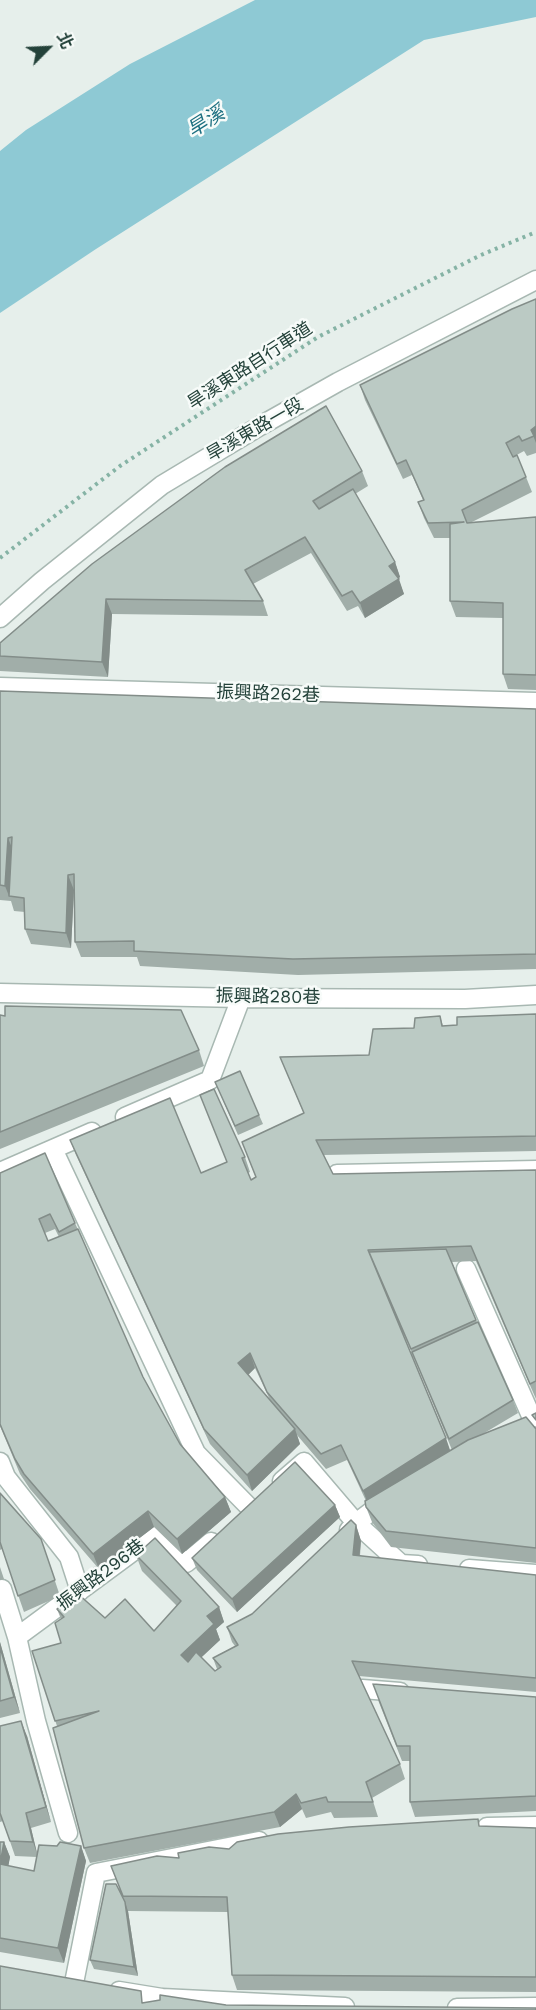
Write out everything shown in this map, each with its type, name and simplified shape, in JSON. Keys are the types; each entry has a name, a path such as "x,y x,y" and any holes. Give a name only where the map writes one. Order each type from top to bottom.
{"street":[{"name":"旱溪東路一段","path":"0,618 42,581 162,485 338,382 536,280"},
{"name":"振興路262巷","path":"0,687 536,702"},
{"name":"振興路280巷","path":"0,993 241,998 465,999 536,995"},
{"path":"0,1172 210,1080 241,998"},
{"path":"53,1149 196,1453 259,1500"},
{"path":"337,1174 536,1170"},
{"path":"466,1269 534,1417 514,1428"},
{"path":"0,1462 6,1477 69,1557 80,1591"},
{"name":"振興路296巷","path":"17,1637 154,1536 186,1563 304,1462 356,1523"},
{"path":"338,1539 356,1523 405,1489"},
{"path":"356,1523 401,1564 435,1566"},
{"path":"457,1568 536,1574"},
{"path":"0,1590 2,1589 17,1637 36,1721 68,1833"},
{"path":"362,1689 420,1694"},
{"path":"18,1725 36,1721"},
{"path":"468,1828 536,1826"},
{"path":"74,1983 96,1873 234,1845 277,1839"},
{"path":"52,1979 162,1998 358,2007"},
{"path":"441,2008 536,2007"}],"path":[{"name":"旱溪東路自行車道","path":"0,558 120,466 318,337 481,255 536,232"}],"water":[{"name":"旱溪","path":"255,0 536,0 536,17 424,40 96,249 0,313 0,151 26,130 130,64"}],"building":[{"path":"536,299 536,426 531,430 534,436 522,441 519,436 506,443 513,457 517,455 526,477 462,510 467,523 536,517 536,675 503,674 503,603 450,601 450,524 464,522 428,523 418,502 424,500 406,460 397,464 360,385"},
{"path":"326,406 362,471 313,501 319,509 353,489 395,562 389,566 399,579 360,603 352,591 342,596 305,537 245,570 263,601 106,599 102,662 0,656 0,643 92,564 225,467"},
{"path":"0,691 536,709 536,954 293,959 134,951 134,941 75,942 74,874 68,875 66,933 25,929 24,898 9,896 12,837 8,838 5,886 0,885"},
{"path":"5,1006 181,1010 199,1050 0,1132 0,1015 5,1016"},
{"path":"536,1014 536,1136 316,1140 333,1174 536,1170 536,1381 530,1384 471,1246 368,1250 446,1438 363,1491 341,1445 321,1454 267,1392 250,1353 238,1363 295,1429 247,1475 204,1429 70,1140 170,1098 201,1173 227,1162 200,1095 214,1089 245,1157 242,1158 251,1180 256,1177 242,1142 304,1113 280,1057 369,1055 373,1029 414,1028 415,1018 440,1016 442,1026 457,1025 457,1017"},
{"path":"240,1071 259,1115 235,1126 215,1082"},
{"path":"45,1153 75,1223 59,1232 50,1214 39,1219 48,1241 78,1229 143,1377 180,1444 225,1497 177,1539 148,1511 93,1554 24,1474 0,1424 0,1173"},
{"path":"446,1249 476,1320 411,1349 369,1252"},
{"path":"478,1322 513,1400 449,1439 412,1352"},
{"path":"526,1417 536,1429 536,1548 386,1531 366,1507 365,1501 468,1440"},
{"path":"295,1462 335,1505 232,1599 192,1558"},
{"path":"0,1493 41,1539 55,1580 18,1596 0,1542"},
{"path":"351,1520 356,1525 353,1555 536,1575 536,1678 352,1661 400,1764 366,1782 373,1802 328,1802 326,1797 301,1803 296,1794 274,1812 84,1848 53,1728 99,1711 55,1721 32,1651 61,1643 55,1623 64,1617 57,1609 77,1593 105,1618 125,1599 154,1631 181,1601 136,1555 155,1538 219,1607 207,1616 214,1624 181,1655 188,1662 196,1652 215,1671 221,1667 213,1658 238,1645 227,1627 252,1614"},
{"path":"0,1647 14,1697 0,1701"},
{"path":"373,1684 536,1697 536,1796 410,1802 410,1746 397,1746"},
{"path":"21,1721 46,1807 26,1813 33,1842 10,1841 0,1813 0,1726"},
{"path":"478,1819 479,1826 536,1828 536,1977 232,1975 227,1897 123,1896 111,1866 157,1856 179,1858 178,1853 209,1847 229,1849 237,1842 278,1834"},
{"path":"0,1842 4,1842 0,1864"},
{"path":"60,1842 81,1846 58,1948 0,1938 0,1864 34,1871 39,1845 57,1846"},
{"path":"106,1884 116,1884 125,1902 134,1967 90,1960"},
{"path":"0,1966 141,1991 142,2003 160,2000 160,1995 226,2005 536,2008 536,2010 0,2010"}]}
